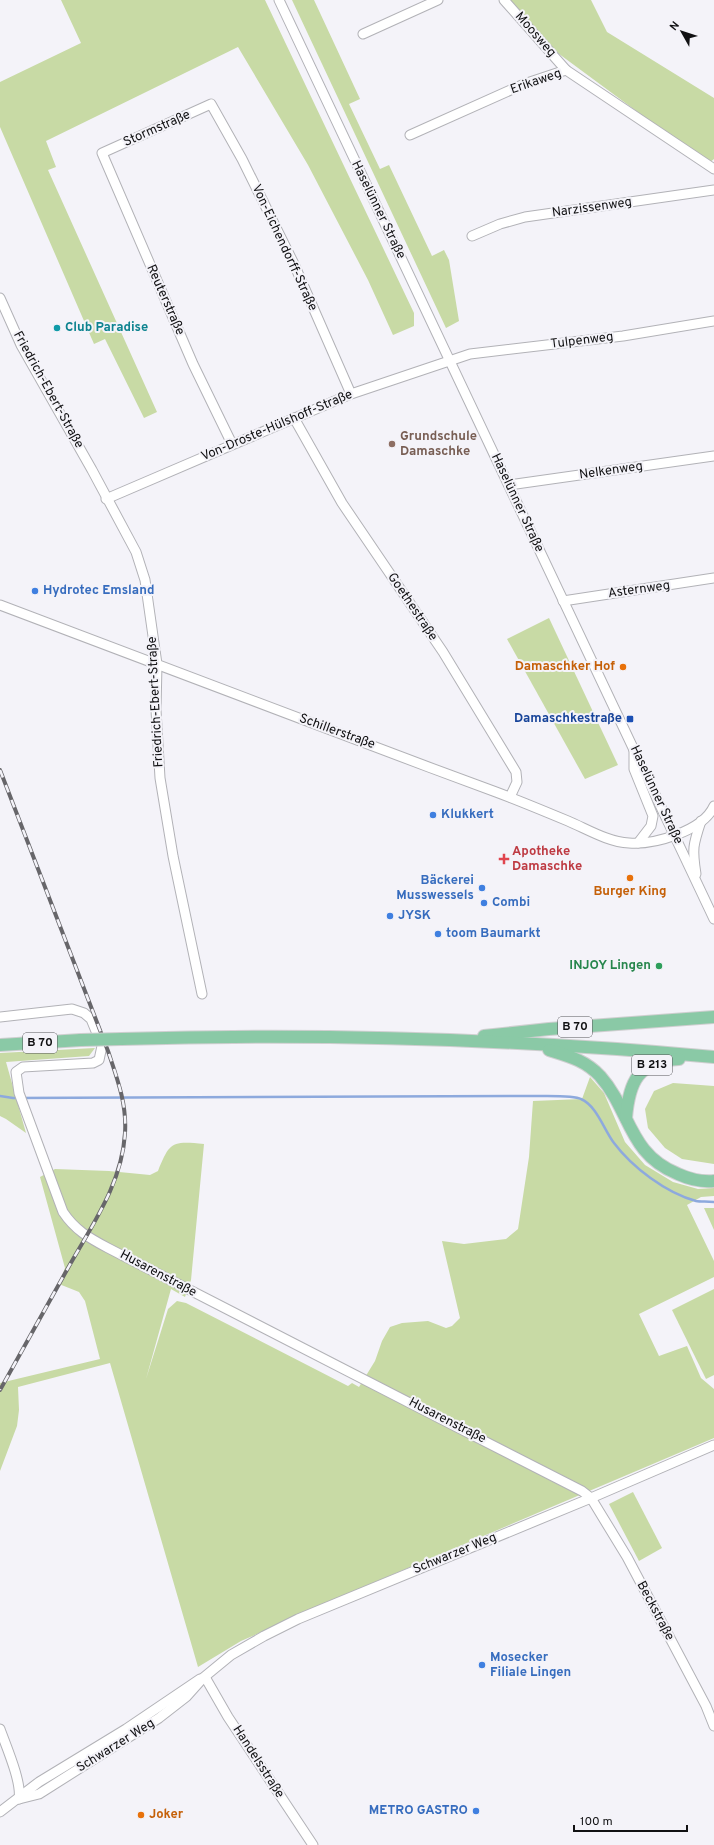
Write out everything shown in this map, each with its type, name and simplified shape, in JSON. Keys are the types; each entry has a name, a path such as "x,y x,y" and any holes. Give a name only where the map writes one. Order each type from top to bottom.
{"main road":[{"name":"B 70","path":"437,1040 549,1029 714,1017"},
{"name":"B 70","path":"0,1045 81,1040 233,1036 529,1043 614,1048 714,1057"},
{"path":"529,1043 566,1054 589,1066 600,1076 610,1089 633,1134 645,1152 657,1163 672,1172 688,1178 714,1181"},
{"name":"B 213","path":"626,1118 631,1088 637,1076 645,1069 655,1063 666,1060 714,1057"}],"street":[{"name":"Haselünner Straße","path":"279,0 714,919"},
{"path":"363,34 438,0"},
{"name":"Moosweg","path":"504,0 566,70"},
{"name":"Erikaweg","path":"410,135 524,84 566,70 714,169"},
{"name":"Stormstraße","path":"102,153 211,104"},
{"name":"Von-Eichendorff-Straße","path":"211,104 242,159 294,264 351,394"},
{"name":"Reuterstraße","path":"102,153 194,364 232,444"},
{"name":"Narzissenweg","path":"472,236 500,224 525,217 714,190"},
{"name":"Friedrich-Ebert-Straße","path":"0,298 21,345 92,470 106,499 136,552 145,580 157,664 156,710 160,778 173,856 202,994"},
{"name":"Tulpenweg","path":"450,360 470,354 623,336 714,321"},
{"name":"Von-Droste-Hülshoff-Straße","path":"106,499 351,394 450,360"},
{"name":"Goethestraße","path":"294,418 342,503 443,652 516,772 517,782 510,797"},
{"name":"Nelkenweg","path":"509,486 714,456"},
{"name":"Asternweg","path":"563,601 714,578"},
{"name":"Schillerstraße","path":"0,605 510,797 604,837 628,843 638,843 659,841 675,835"},
{"path":"634,748 634,769 653,816 651,826 638,843"},
{"path":"675,835 701,821 714,806"},
{"path":"698,884 693,852 694,842 701,821"},
{"name":"Husarenstraße","path":"0,1017 72,1009 84,1013 92,1019 102,1046 102,1054 99,1060 93,1063 23,1067 17,1070 16,1083 63,1212 81,1233 340,1368 488,1442 582,1491 591,1498"},
{"name":"Schwarzer Weg","path":"0,1812 19,1799 39,1794 148,1725 186,1697 204,1677 231,1655 264,1636 298,1619 591,1498 714,1445"},
{"name":"Beckstraße","path":"591,1498 628,1558 706,1706 714,1726"},
{"name":"Handelsstraße","path":"204,1677 228,1717 313,1845"},
{"path":"0,1729 17,1780 20,1793 19,1799"}],"green space":[{"path":"61,0 265,0 414,313 414,326 393,335 368,280 308,165 238,47 46,141 56,167 48,170 157,412 144,418 105,339 94,344 0,127 0,82 81,43"},
{"path":"292,0 314,0 360,99 349,104 380,169 389,165 432,256 444,250 449,260 459,321 446,328"},
{"path":"510,0 591,0 607,32 714,98 714,159 709,163 551,48"},
{"path":"549,618 618,765 585,779 507,639"},
{"path":"95,1048 89,1056 6,1062 26,1133 0,1116 0,1053"},
{"path":"590,1077 604,1093 625,1142 645,1165 673,1182 698,1189 714,1188 714,1196 701,1197 687,1205 714,1261 714,1277 639,1314 659,1356 687,1346 701,1378 714,1389 714,1438 375,1582 241,1641 198,1667 110,1363 18,1387 19,1410 17,1426 0,1471 0,1383 100,1359 85,1301 79,1292 59,1284 65,1268 40,1177 55,1169 109,1171 150,1175 158,1171 169,1149 173,1146 185,1143 204,1144 191,1280 185,1297 171,1289 146,1379 168,1309 177,1301 186,1303 348,1386 352,1383 359,1387 375,1361 382,1341 390,1327 402,1323 428,1321 446,1328 452,1326 460,1318 442,1241 464,1244 506,1239 518,1229 529,1157 533,1101 582,1099"},
{"path":"673,1083 714,1086 714,1164 682,1159 665,1148 648,1128 645,1109 654,1091"},
{"path":"704,1208 714,1208 714,1230"},
{"path":"714,1289 714,1375 706,1379 672,1310"},
{"path":"633,1492 662,1548 639,1561 609,1504"}],"waterway":[{"path":"0,1096 13,1098 572,1097 581,1099 592,1107 610,1138 621,1152 650,1178 673,1192 685,1197 696,1201 714,1202"}],"railway":[{"path":"0,770 108,1051 121,1091 125,1122 123,1152 112,1187 96,1220 0,1390"}],"place":[{"name":"Club Paradise","path":"57,328"},
{"name":"Grundschule Damaschke","path":"392,444"},
{"name":"Hydrotec Emsland","path":"35,591"},
{"name":"Damaschker Hof","path":"623,667"},
{"name":"Damaschkestraße","path":"630,719"},
{"name":"Klukkert","path":"433,815"},
{"name":"Apotheke Damaschke","path":"504,859"},
{"name":"Burger King","path":"630,878"},
{"name":"Bäckerei Musswessels","path":"482,888"},
{"name":"Combi","path":"484,903"},
{"name":"JYSK","path":"390,916"},
{"name":"toom Baumarkt","path":"438,934"},
{"name":"INJOY Lingen","path":"659,966"},
{"name":"Mosecker Filiale Lingen","path":"482,1665"},
{"name":"METRO GASTRO","path":"476,1811"},
{"name":"Joker","path":"141,1815"}]}
